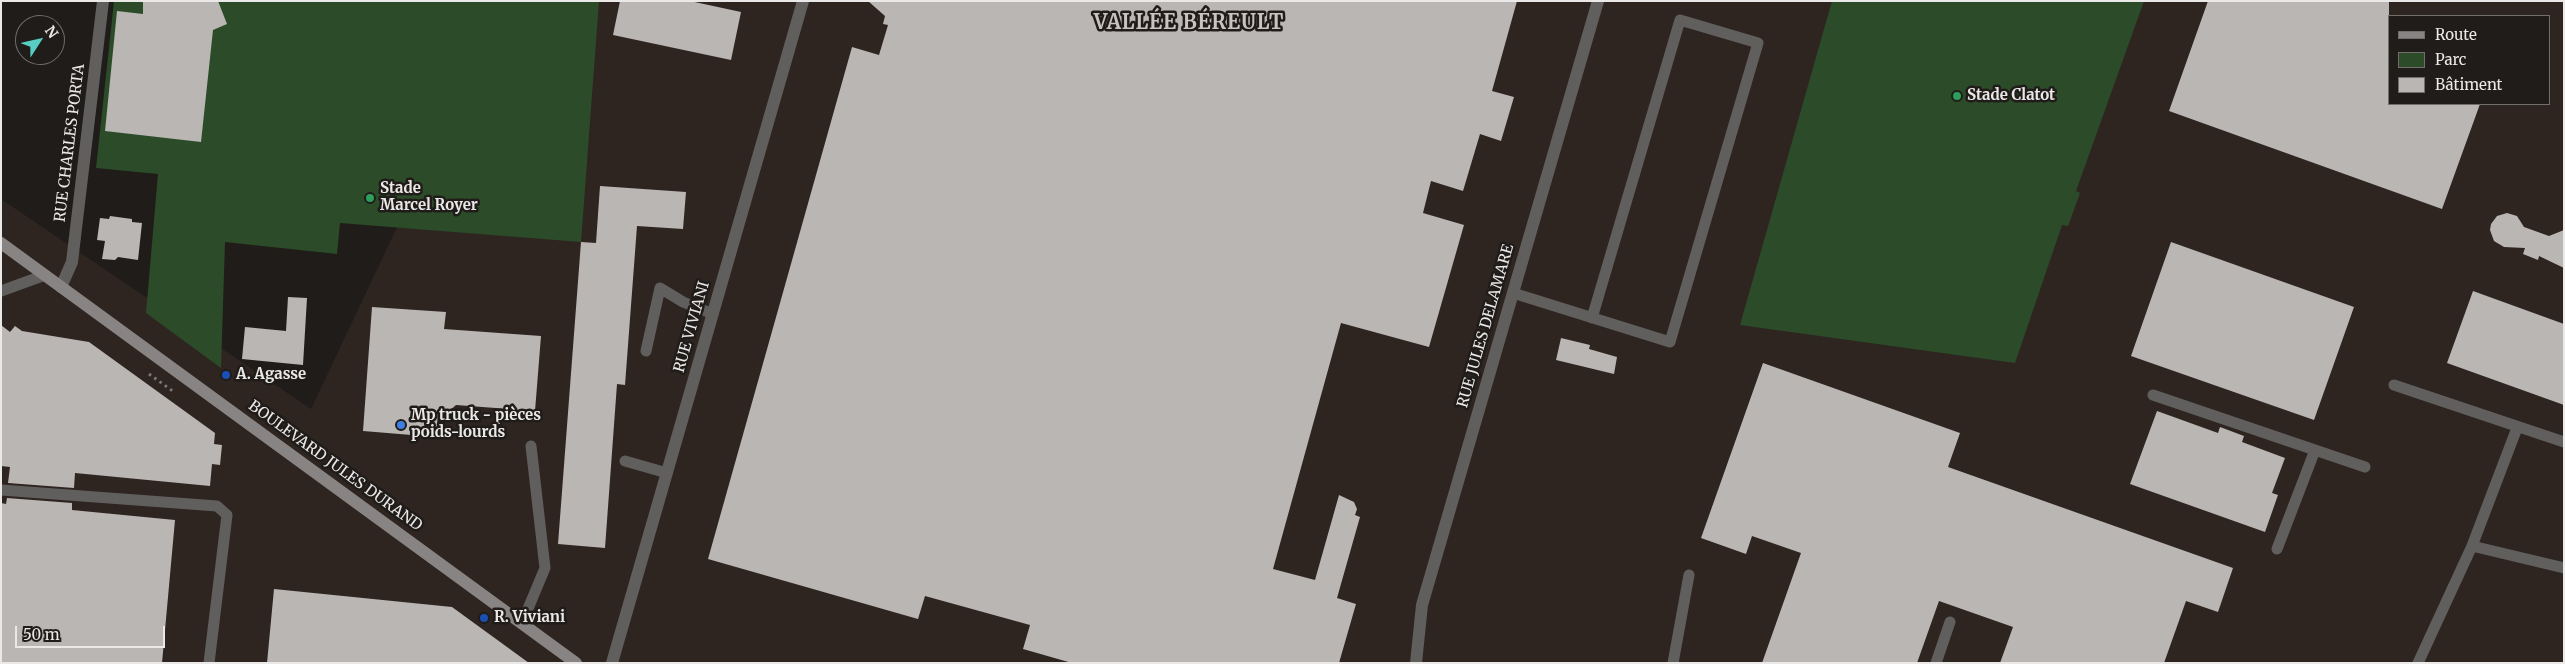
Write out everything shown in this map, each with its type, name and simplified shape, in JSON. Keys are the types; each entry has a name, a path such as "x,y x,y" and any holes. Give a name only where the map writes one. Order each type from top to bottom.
{"main road":[{"name":"BOULEVARD JULES DURAND","path":"1,242 576,663"}],"street":[{"name":"RUE CHARLES PORTA","path":"61,287 72,262 103,1"},
{"name":"RUE VIVIANI","path":"612,663 803,1"},
{"name":"RUE JULES DELAMARE","path":"1416,663 1422,605 1598,1"}],"lane":[{"path":"1513,293 1592,318 1670,342 1758,43 1680,20 1592,318"},
{"path":"1,291 45,275"},
{"path":"646,351 660,288 683,302 713,314"},
{"path":"2394,385 2564,442"},
{"path":"2153,395 2365,467"},
{"path":"2418,663 2472,546 2518,428"},
{"path":"522,623 544,568 531,446"},
{"path":"2277,549 2315,450"},
{"path":"624,461 667,473"},
{"path":"1,490 217,506 227,515 208,663"},
{"path":"2472,546 2564,568"},
{"path":"1673,663 1689,575"},
{"path":"1936,663 1950,622"}],"shaded area":[{"path":"504,1 2564,1 2564,663 1,663 1,199 311,409"}],"green space":[{"name":"Stade Marcel Royer","path":"114,1 599,1 581,242 340,223 337,254 225,242 221,368 146,313 158,174 96,168"},
{"name":"Stade Clatot","path":"1832,1 2144,1 2076,191 2080,193 2068,226 2062,225 2015,363 1740,325"}],"building":[{"path":"143,1 218,1 227,24 213,30 201,142 105,131 117,11 143,14"},
{"path":"620,1 690,1 741,12 731,60 613,35"},
{"path":"868,1 1517,1 1492,91 1514,97 1501,141 1480,134 1463,191 1431,181 1423,213 1464,225 1429,347 1341,323 1273,569 1315,580 1339,495 1354,502 1357,509 1355,515 1360,517 1337,598 1356,604 1339,663 1072,663 1023,649 1030,625 925,596 918,619 708,559 852,47 879,55 888,25 883,24 885,16"},
{"path":"2208,1 2389,1 2388,105 2480,105 2442,209 2169,111"},
{"path":"600,186 686,192 683,229 637,226 625,385 617,384 605,548 558,544 581,242 596,243"},
{"path":"2507,213 2517,216 2524,227 2549,236 2564,230 2564,268 2539,256 2538,260 2523,254 2525,248 2504,247 2494,241 2490,230 2491,224 2497,216"},
{"path":"110,216 132,219 132,222 142,223 138,260 118,257 115,260 102,259 105,241 97,240 100,218 109,219"},
{"path":"2171,242 2354,307 2314,420 2131,356"},
{"path":"2473,291 2564,324 2564,405 2447,363"},
{"path":"288,297 307,298 303,365 242,359 245,327 286,331"},
{"path":"372,307 446,312 444,329 541,336 535,411 456,405 448,412 438,412 436,437 363,431"},
{"path":"1,325 10,332 15,326 22,331 89,342 215,433 214,444 222,445 220,465 212,464 210,486 75,473 74,488 8,483 10,467 1,466"},
{"path":"1561,338 1590,345 1589,349 1617,357 1614,374 1556,360"},
{"path":"1763,363 1960,433 1948,467 2233,568 2218,612 2186,601 2164,663 2000,663 2013,627 1939,601 1917,663 1762,663 1801,553 1752,536 1746,554 1701,538"},
{"path":"2157,411 2218,433 2220,427 2244,436 2242,442 2285,458 2272,493 2278,495 2265,532 2130,484"},
{"path":"7,498 72,503 72,510 175,520 162,663 1,663 1,503 6,504"},
{"path":"274,589 452,607 529,663 267,663"}],"place":[{"name":"Stade Clatot","path":"1957,96"},
{"name":"Stade Marcel Royer","path":"370,198"},
{"name":"A. Agasse","path":"226,375"},
{"name":"Mp truck - pièces poids-lourds","path":"401,425"},
{"name":"R. Viviani","path":"484,618"}],"district":[{"name":"VALLÉE BÉREULT","path":"1189,23"}]}
